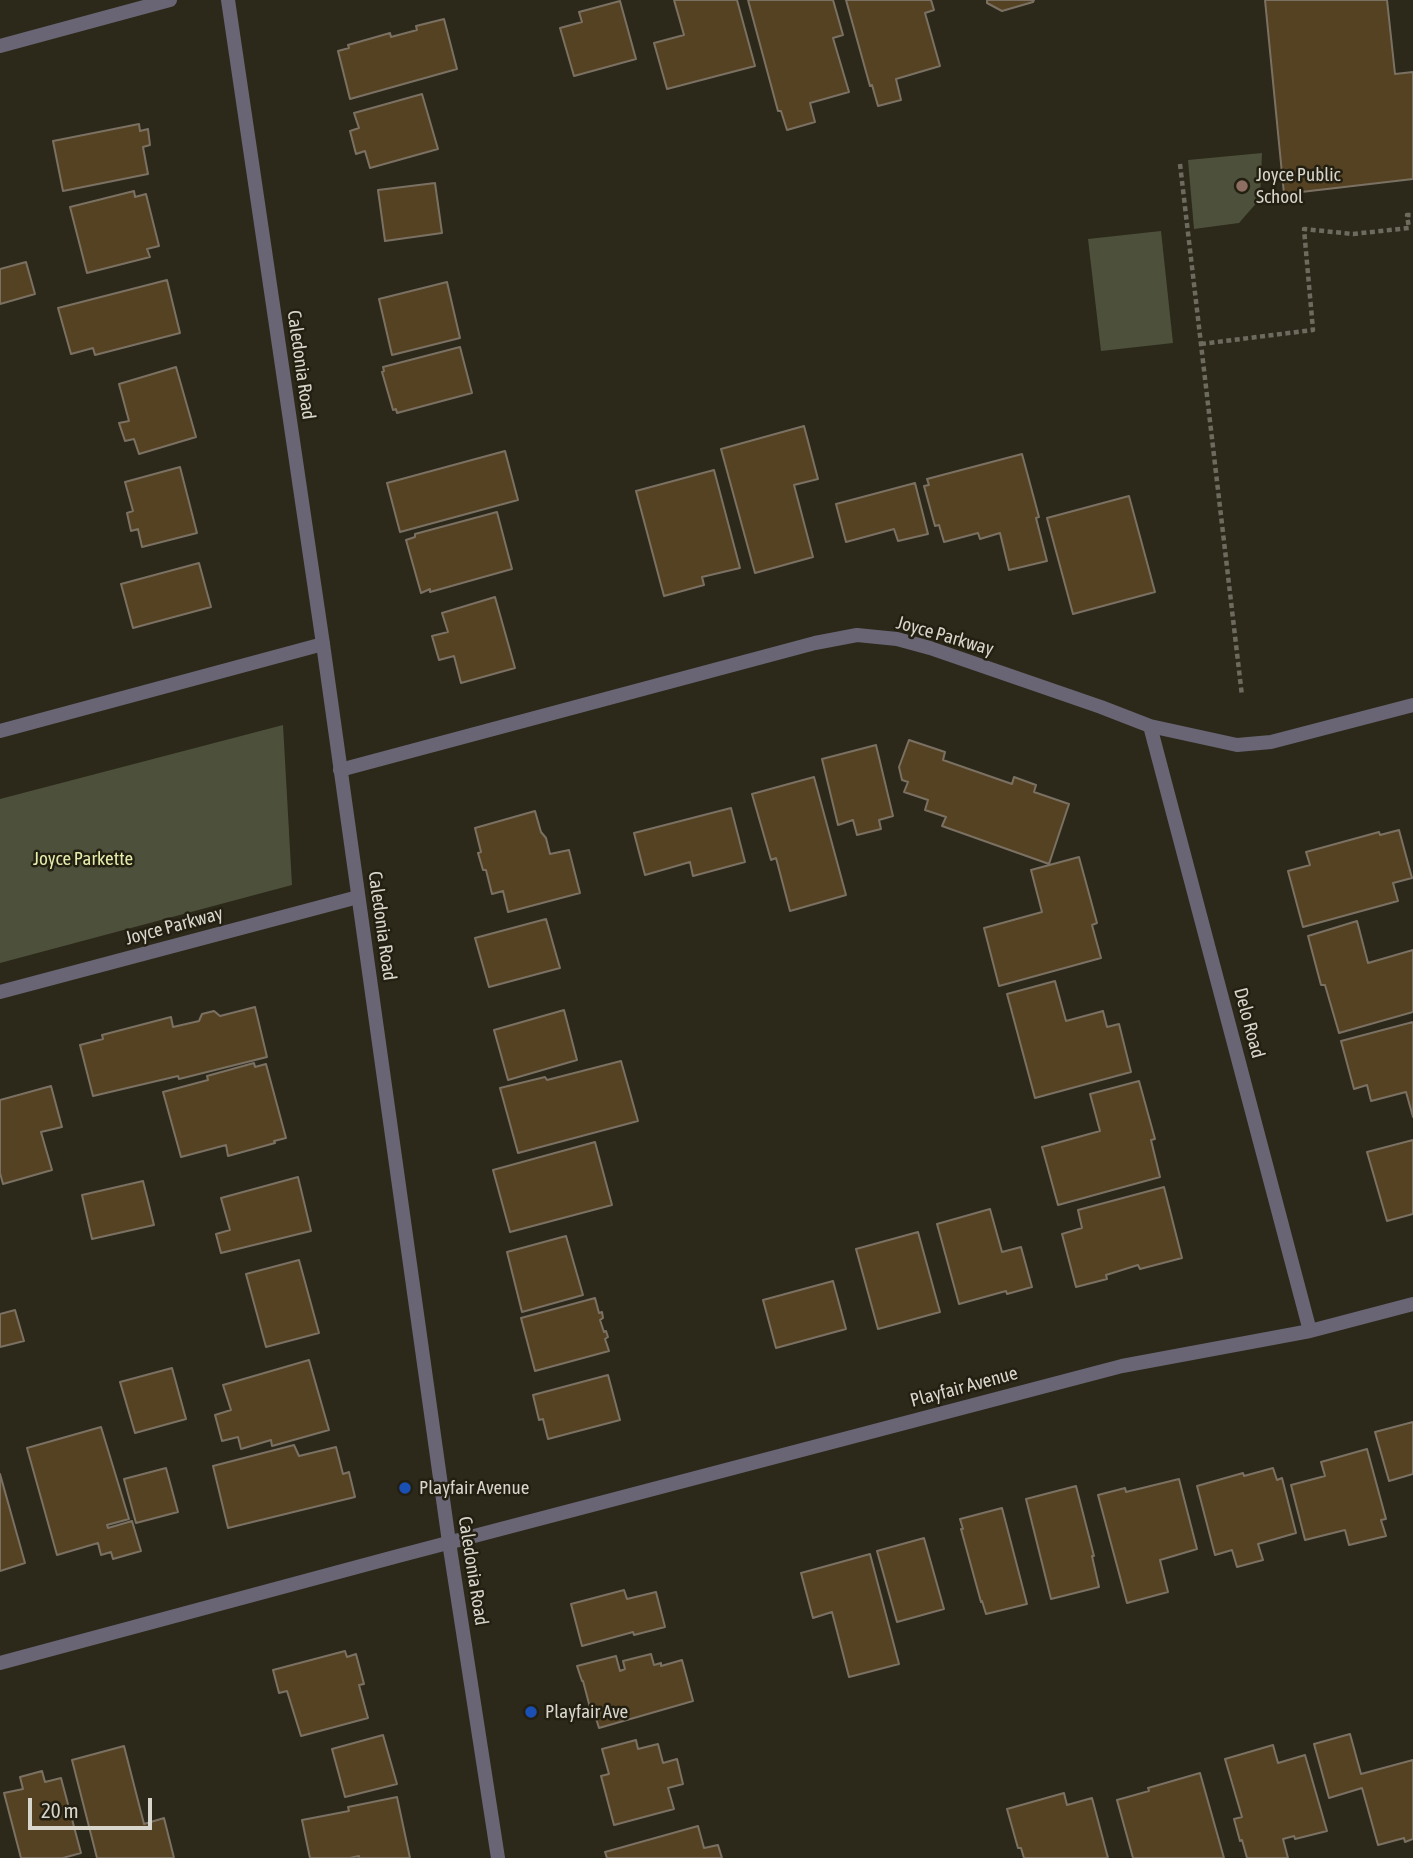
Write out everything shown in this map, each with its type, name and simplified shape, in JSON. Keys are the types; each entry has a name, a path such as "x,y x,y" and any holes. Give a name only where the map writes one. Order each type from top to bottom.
{"street":[{"path":"0,46 170,0"},
{"name":"Caledonia Road","path":"228,0 323,644 449,1542 498,1858"},
{"name":"Joyce Parkway","path":"340,770 802,646 857,635 897,639 930,648 1150,726 1237,745 1271,742 1413,705"},
{"path":"0,731 323,644"},
{"name":"Delo Road","path":"1150,726 1310,1331"},
{"name":"Joyce Parkway","path":"0,992 358,897"},
{"name":"Playfair Avenue","path":"0,1663 1122,1366 1310,1331 1413,1304"}],"path":[{"path":"1180,164 1242,696"},
{"path":"1200,344 1313,330 1304,229 1353,234 1409,228 1407,215 1413,215"}],"green space":[{"path":"1262,153 1260,199 1239,223 1194,229 1188,160"},
{"path":"1161,231 1173,343 1101,351 1088,239"},
{"name":"Joyce Parkette","path":"283,725 292,885 0,963 0,799"}],"building":[{"path":"674,0 737,0 755,66 667,89 654,43 684,35"},
{"path":"748,0 833,0 843,35 833,38 849,92 810,103 815,122 787,130 781,111 778,111"},
{"path":"846,0 931,0 934,10 925,13 940,66 896,79 901,100 878,106"},
{"path":"987,0 1034,0 1002,11 987,3"},
{"path":"1265,0 1387,0 1395,74 1413,72 1413,179 1284,194"},
{"path":"620,1 636,59 574,76 560,28 582,22 579,12"},
{"path":"444,19 457,69 350,99 338,51 349,48 348,45 390,33 391,37 417,30 416,26"},
{"path":"422,94 438,149 370,168 365,151 356,154 350,131 359,128 354,113"},
{"path":"139,124 140,131 148,129 150,145 143,147 148,174 63,191 53,141"},
{"path":"435,183 442,233 385,241 378,190"},
{"path":"134,191 135,197 146,194 159,246 147,249 150,257 87,273 70,207"},
{"path":"26,262 35,294 0,304 0,269"},
{"path":"167,280 180,333 95,355 93,348 71,354 58,308"},
{"path":"447,282 460,338 392,355 379,299"},
{"path":"460,347 472,393 397,413 396,409 393,410 382,372 383,367"},
{"path":"176,367 196,437 139,454 134,439 125,441 119,423 129,421 119,384"},
{"path":"804,426 818,479 794,485 813,557 755,573 721,449"},
{"path":"505,451 518,500 400,532 387,483"},
{"path":"1022,454 1039,517 1036,518 1047,561 1009,570 1000,533 980,539 978,533 944,542 939,525 935,526 924,486 929,485 927,479"},
{"path":"180,467 197,533 142,547 138,529 131,531 127,513 133,511 125,482"},
{"path":"714,470 740,568 702,577 704,585 664,596 636,491"},
{"path":"915,483 928,534 898,541 894,529 846,542 836,504"},
{"path":"1129,496 1155,592 1073,614 1047,518"},
{"path":"497,512 512,569 421,593 406,540 415,537 415,534"},
{"path":"199,563 211,607 133,628 121,584"},
{"path":"495,597 515,668 461,683 454,656 439,660 432,636 448,632 442,613"},
{"path":"909,740 945,752 943,760 1012,784 1014,777 1036,785 1034,792 1069,804 1049,864 942,826 946,817 925,810 928,800 904,792 908,782 902,780 899,767"},
{"path":"876,745 893,816 879,820 881,829 857,835 853,820 838,825 822,759"},
{"path":"814,777 846,895 790,911 776,858 771,860 752,794"},
{"path":"731,808 745,862 693,876 690,862 645,875 634,833"},
{"path":"535,811 550,854 569,850 580,893 508,912 503,891 492,894 478,853 481,852 475,828"},
{"path":"1399,830 1412,878 1393,883 1398,901 1303,927 1288,871 1310,865 1306,852 1379,832 1380,835"},
{"path":"1079,857 1097,923 1092,925 1101,958 999,986 984,928 1042,912 1031,870"},
{"path":"546,919 560,968 489,987 475,938"},
{"path":"1357,921 1368,963 1413,950 1413,1012 1339,1033 1325,985 1321,985 1308,936"},
{"path":"1055,981 1066,1021 1103,1011 1107,1027 1119,1024 1131,1072 1035,1098 1007,994"},
{"path":"255,1007 267,1057 179,1079 178,1076 93,1096 80,1045 103,1039 102,1035 171,1017 173,1027 199,1021 202,1014 214,1011 220,1016"},
{"path":"564,1010 577,1060 508,1080 494,1030"},
{"path":"1413,1022 1413,1117 1406,1092 1371,1101 1367,1085 1354,1089 1341,1041"},
{"path":"621,1061 638,1121 518,1153 500,1088 545,1077 547,1080"},
{"path":"254,1063 255,1067 266,1064 286,1138 228,1156 226,1145 181,1157 163,1092 208,1080 207,1076"},
{"path":"1139,1081 1155,1139 1151,1140 1160,1177 1058,1205 1042,1147 1100,1131 1090,1094"},
{"path":"51,1086 62,1127 41,1132 52,1170 3,1184 0,1173 0,1100"},
{"path":"1413,1140 1413,1214 1387,1221 1367,1152"},
{"path":"595,1142 612,1205 510,1232 493,1170"},
{"path":"298,1177 311,1231 221,1253 216,1234 230,1230 221,1198"},
{"path":"143,1181 154,1225 92,1239 82,1195"},
{"path":"1164,1187 1182,1258 1140,1269 1138,1265 1106,1275 1107,1279 1076,1287 1062,1234 1082,1228 1078,1210"},
{"path":"990,1209 1002,1252 1021,1247 1032,1287 959,1304 937,1224"},
{"path":"918,1232 940,1312 878,1329 856,1249"},
{"path":"566,1236 583,1295 522,1312 507,1252"},
{"path":"299,1260 319,1333 266,1347 246,1274"},
{"path":"833,1281 846,1329 776,1348 763,1300"},
{"path":"595,1298 599,1313 602,1312 603,1318 600,1320 608,1337 605,1339 609,1351 535,1371 521,1318"},
{"path":"15,1310 24,1341 0,1347 0,1314"},
{"path":"309,1360 329,1430 272,1446 271,1440 241,1449 238,1437 222,1441 215,1415 231,1410 223,1385"},
{"path":"172,1368 186,1419 135,1433 120,1382"},
{"path":"608,1375 620,1420 548,1439 543,1419 539,1420 533,1395"},
{"path":"1413,1422 1413,1474 1389,1481 1375,1432"},
{"path":"101,1427 129,1519 107,1525 108,1528 132,1521 141,1551 113,1559 111,1552 101,1555 98,1543 57,1555 27,1448"},
{"path":"294,1445 299,1456 336,1447 343,1474 349,1472 355,1497 228,1528 213,1466"},
{"path":"1367,1449 1386,1519 1381,1520 1386,1536 1349,1545 1345,1530 1305,1540 1291,1485 1325,1476 1321,1462"},
{"path":"166,1468 178,1512 136,1523 124,1479"},
{"path":"1273,1468 1277,1480 1282,1478 1296,1533 1258,1544 1263,1560 1237,1567 1232,1550 1215,1555 1197,1486"},
{"path":"0,1474 25,1563 0,1571"},
{"path":"1179,1479 1197,1549 1160,1560 1168,1592 1127,1603 1098,1495 1125,1488 1126,1492"},
{"path":"1076,1486 1099,1587 1051,1599 1026,1499"},
{"path":"1002,1508 1027,1604 986,1614 960,1519"},
{"path":"924,1538 944,1609 897,1622 877,1551"},
{"path":"870,1554 899,1664 849,1677 832,1612 813,1618 801,1573"},
{"path":"624,1590 627,1599 656,1592 665,1627 634,1635 633,1632 582,1646 571,1604"},
{"path":"345,1651 347,1657 356,1654 364,1684 359,1685 368,1718 301,1736 287,1691 279,1693 273,1670"},
{"path":"651,1654 654,1665 661,1663 661,1666 682,1660 693,1701 599,1728 595,1715 592,1715 577,1666 616,1656 620,1671 625,1669 623,1661"},
{"path":"1350,1734 1361,1774 1413,1760 1413,1839 1405,1842 1404,1838 1378,1845 1362,1788 1329,1798 1314,1744"},
{"path":"383,1735 397,1784 345,1797 332,1749"},
{"path":"636,1740 638,1749 658,1744 663,1763 677,1759 683,1784 668,1788 674,1809 614,1825 601,1776 609,1774 602,1749"},
{"path":"1273,1745 1278,1763 1305,1755 1327,1831 1295,1839 1294,1836 1283,1839 1288,1858 1247,1858 1234,1819 1242,1817 1225,1759"},
{"path":"124,1746 144,1824 164,1818 174,1858 97,1858 72,1760"},
{"path":"42,1771 45,1782 61,1778 81,1853 63,1858 21,1858 4,1793 23,1789 20,1777"},
{"path":"1200,1773 1224,1858 1133,1858 1117,1800"},
{"path":"1064,1793 1067,1805 1092,1798 1108,1858 1024,1858 1021,1848 1018,1848 1007,1809"},
{"path":"397,1797 410,1858 310,1858 302,1820 349,1811 348,1807"},
{"path":"698,1826 704,1848 718,1845 722,1858 607,1858 605,1852"}],"place":[{"name":"Joyce Public School","path":"1242,186"},
{"name":"Playfair Avenue","path":"405,1488"},
{"name":"Playfair Ave","path":"531,1712"}]}
